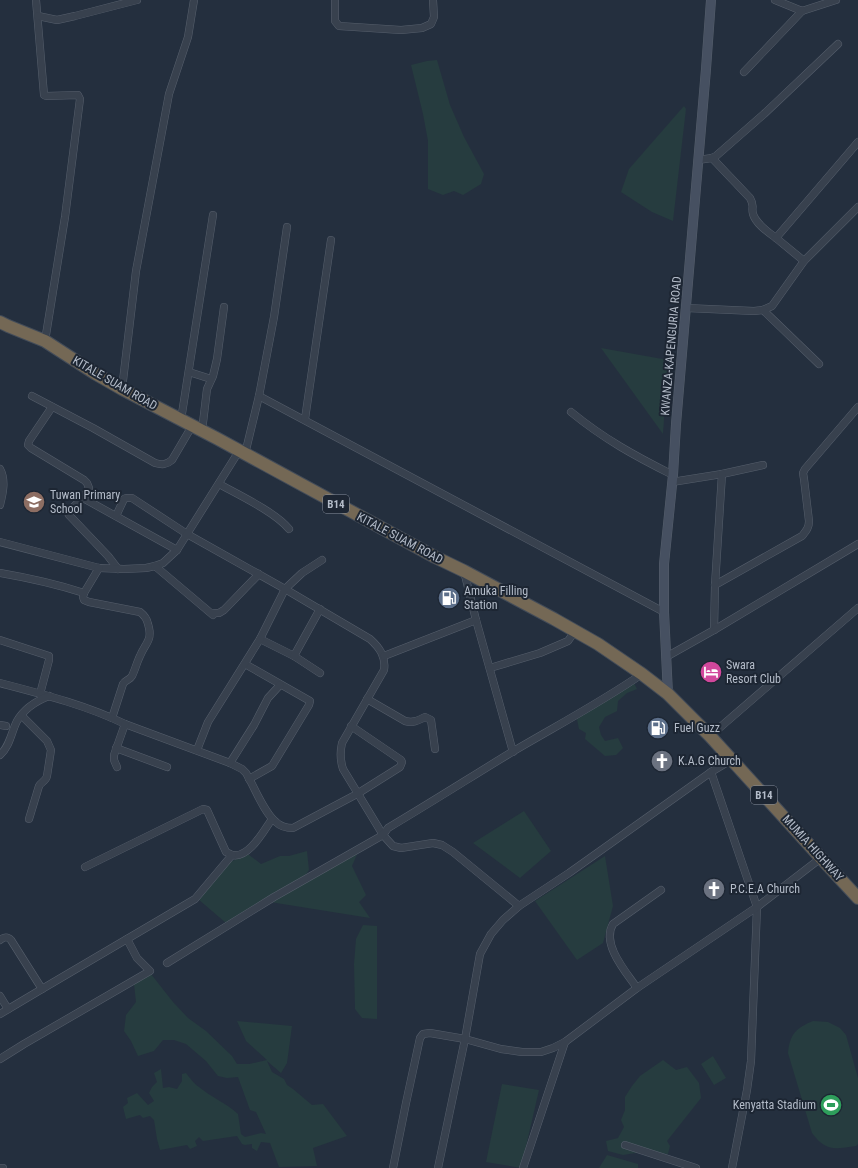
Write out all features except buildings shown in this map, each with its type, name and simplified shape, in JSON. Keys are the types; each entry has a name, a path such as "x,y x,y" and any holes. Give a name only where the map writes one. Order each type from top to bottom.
{"highway":[{"name":"KITALE SUAM ROAD","path":"0,322 45,341 122,389 575,631 598,644 668,694"},
{"name":"MUMIA HIGHWAY","path":"668,694 710,736 821,858 858,896"}],"street":[{"path":"36,0 44,94 46,96 78,95 80,99 45,341"},
{"path":"38,16 58,20 137,0"},
{"path":"122,389 138,263 169,94 188,37 194,0"},
{"path":"335,0 334,21 339,26 348,28 401,30 422,28 431,24 434,17 433,0"},
{"name":"KWANZA-KAPENGURIA ROAD","path":"668,694 664,612 664,564 673,478 676,424 711,0"},
{"path":"775,0 802,12"},
{"path":"744,72 802,12 836,0"},
{"path":"698,160 712,158 721,152 764,114 838,44"},
{"path":"776,238 858,142"},
{"path":"712,158 750,198 753,204 753,213 764,229 804,261"},
{"path":"686,308 754,311 763,310 772,306 804,261 858,206"},
{"path":"181,420 213,215"},
{"path":"0,542 99,568 118,569 146,568 155,566 163,563 177,550 219,484 242,453 259,396 274,317 287,227"},
{"path":"305,419 331,240"},
{"path":"32,396 155,463 162,465 167,464 197,429 207,389 217,359 224,307"},
{"path":"763,310 819,364"},
{"path":"189,372 211,379"},
{"path":"259,396 305,419 664,612"},
{"path":"52,406 29,441 28,445 87,483 89,488 83,498 68,513 118,569"},
{"path":"715,585 802,536 809,527 803,473 858,408"},
{"path":"571,412 589,427 614,444 673,478 722,474 763,465"},
{"path":"0,469 4,485 0,505"},
{"path":"714,630 715,585 722,474"},
{"path":"219,484 268,512 289,529"},
{"path":"83,498 177,550"},
{"path":"116,516 124,499 132,498 188,534 320,609 374,642 384,656 384,670 342,742 340,750 340,762 342,769 383,835 393,846 401,848 433,842 442,844 519,906"},
{"path":"666,657 858,544"},
{"path":"197,750 208,722 260,640 285,589 302,573 322,560"},
{"path":"155,566 213,615 224,610 259,574"},
{"path":"99,568 84,593 84,600 140,612 147,620 151,631 149,639 131,677 124,681 112,718"},
{"path":"464,571 476,620 513,752"},
{"path":"0,573 49,583 84,593"},
{"path":"710,736 858,608"},
{"path":"294,656 320,609"},
{"path":"384,656 476,620"},
{"path":"490,668 540,653 568,640 575,631"},
{"path":"0,640 49,656 40,694"},
{"path":"260,640 294,656 320,673"},
{"path":"245,664 310,701 272,766 249,779"},
{"path":"167,962 274,897 383,835 388,828 513,752 576,716 642,674"},
{"path":"0,683 50,696 112,718 197,750 242,769 246,773 266,810 276,823 284,827 293,828 357,794 400,767 402,762 401,760 352,726"},
{"path":"230,763 254,725 268,698 280,685"},
{"path":"0,755 6,750 18,721 30,706 39,700 50,696"},
{"path":"368,698 405,721 417,721 424,717 431,720 435,749"},
{"path":"22,716 46,741 51,750 47,776 39,786 29,819"},
{"path":"117,767 114,760 116,748 125,724"},
{"path":"116,748 167,767"},
{"path":"438,1168 465,1039 480,954 491,934 503,920 519,906 569,873 711,772 731,760"},
{"path":"711,772 757,907 751,1061 732,1168"},
{"path":"84,867 203,809 208,813 226,852 232,855 243,853 251,848 272,818"},
{"path":"0,1014 194,899 232,855"},
{"path":"393,1168 421,1036 425,1033 465,1039 522,1052 540,1052 553,1048 565,1042 637,988 757,907 821,858"},
{"path":"637,988 616,958 609,937 610,930 612,924 661,890"},
{"path":"0,940 8,937 11,940 42,989"},
{"path":"0,1059 150,971 137,958 128,939"},
{"path":"0,996 8,1009"},
{"path":"523,1168 565,1042"},
{"path":"625,1145 696,1168"}],"green space":[{"path":"437,60 450,105 464,137 484,174 481,184 463,195 454,191 443,195 428,189 428,141 411,65"},
{"path":"684,106 686,109 673,221 652,212 621,192 629,169"},
{"path":"601,348 668,360 663,434"},
{"path":"634,683 637,689 627,693 618,701 617,711 605,717 599,727 601,735 605,741 618,738 623,748 616,755 605,756 585,739 586,733 579,729 577,719"},
{"path":"524,811 551,851 520,878 473,843"},
{"path":"307,851 309,870 305,876 226,923 198,899 230,862 248,854 261,864 280,856 289,856"},
{"path":"358,852 352,866 366,895 359,902 370,918 270,902"},
{"path":"605,856 613,906 603,943 577,960 535,901"},
{"path":"363,925 377,926 377,1019 362,1018 355,1009 354,964 356,939"},
{"path":"151,974 188,1018 206,1031 232,1056 237,1064 249,1064 267,1060 246,1041 237,1021 292,1026 287,1063 281,1073 267,1061 272,1072 284,1079 287,1085 312,1105 323,1104 347,1136 313,1148 317,1166 279,1167 270,1143 261,1142 257,1151 252,1148 252,1144 242,1144 237,1136 203,1141 199,1137 195,1141 197,1146 190,1149 187,1145 160,1150 154,1120 150,1116 143,1118 140,1115 126,1119 123,1107 128,1103 127,1098 137,1093 148,1105 154,1101 149,1093 157,1082 154,1073 161,1069 163,1088 169,1087 177,1089 182,1081 182,1074 186,1073 197,1086 238,1114 241,1134 245,1137 261,1133 266,1134 256,1112 250,1110 238,1077 227,1078 218,1076 206,1061 186,1044 174,1040 163,1040 154,1051 138,1056 131,1041 124,1031 126,1015 136,1002 134,984"},
{"name":"Kenyatta Stadium","path":"813,1021 828,1022 840,1028 846,1035 858,1078 858,1144 856,1146 831,1148 822,1143 812,1133 788,1053 790,1041 795,1032 802,1026"},
{"path":"713,1056 726,1078 714,1085 701,1064"},
{"path":"663,1060 676,1070 687,1067 699,1083 701,1098 667,1141 670,1146 668,1154 642,1152 623,1155 608,1151 606,1141 618,1138 624,1127 621,1120 625,1110 625,1097 640,1076"},
{"path":"502,1084 539,1090 521,1168 486,1162"},
{"path":"607,1155 638,1164 638,1168 599,1168"}],"place":[{"name":"Tuwan Primary School","path":"34,502"},
{"name":"Amuka Filling Station","path":"449,598"},
{"name":"Swara Resort Club","path":"711,672"},
{"name":"Fuel Guzz","path":"658,728"},
{"name":"K.A.G Church","path":"662,761"},
{"name":"P.C.E.A Church","path":"714,889"},
{"name":"Kenyatta Stadium","path":"831,1105"}]}
